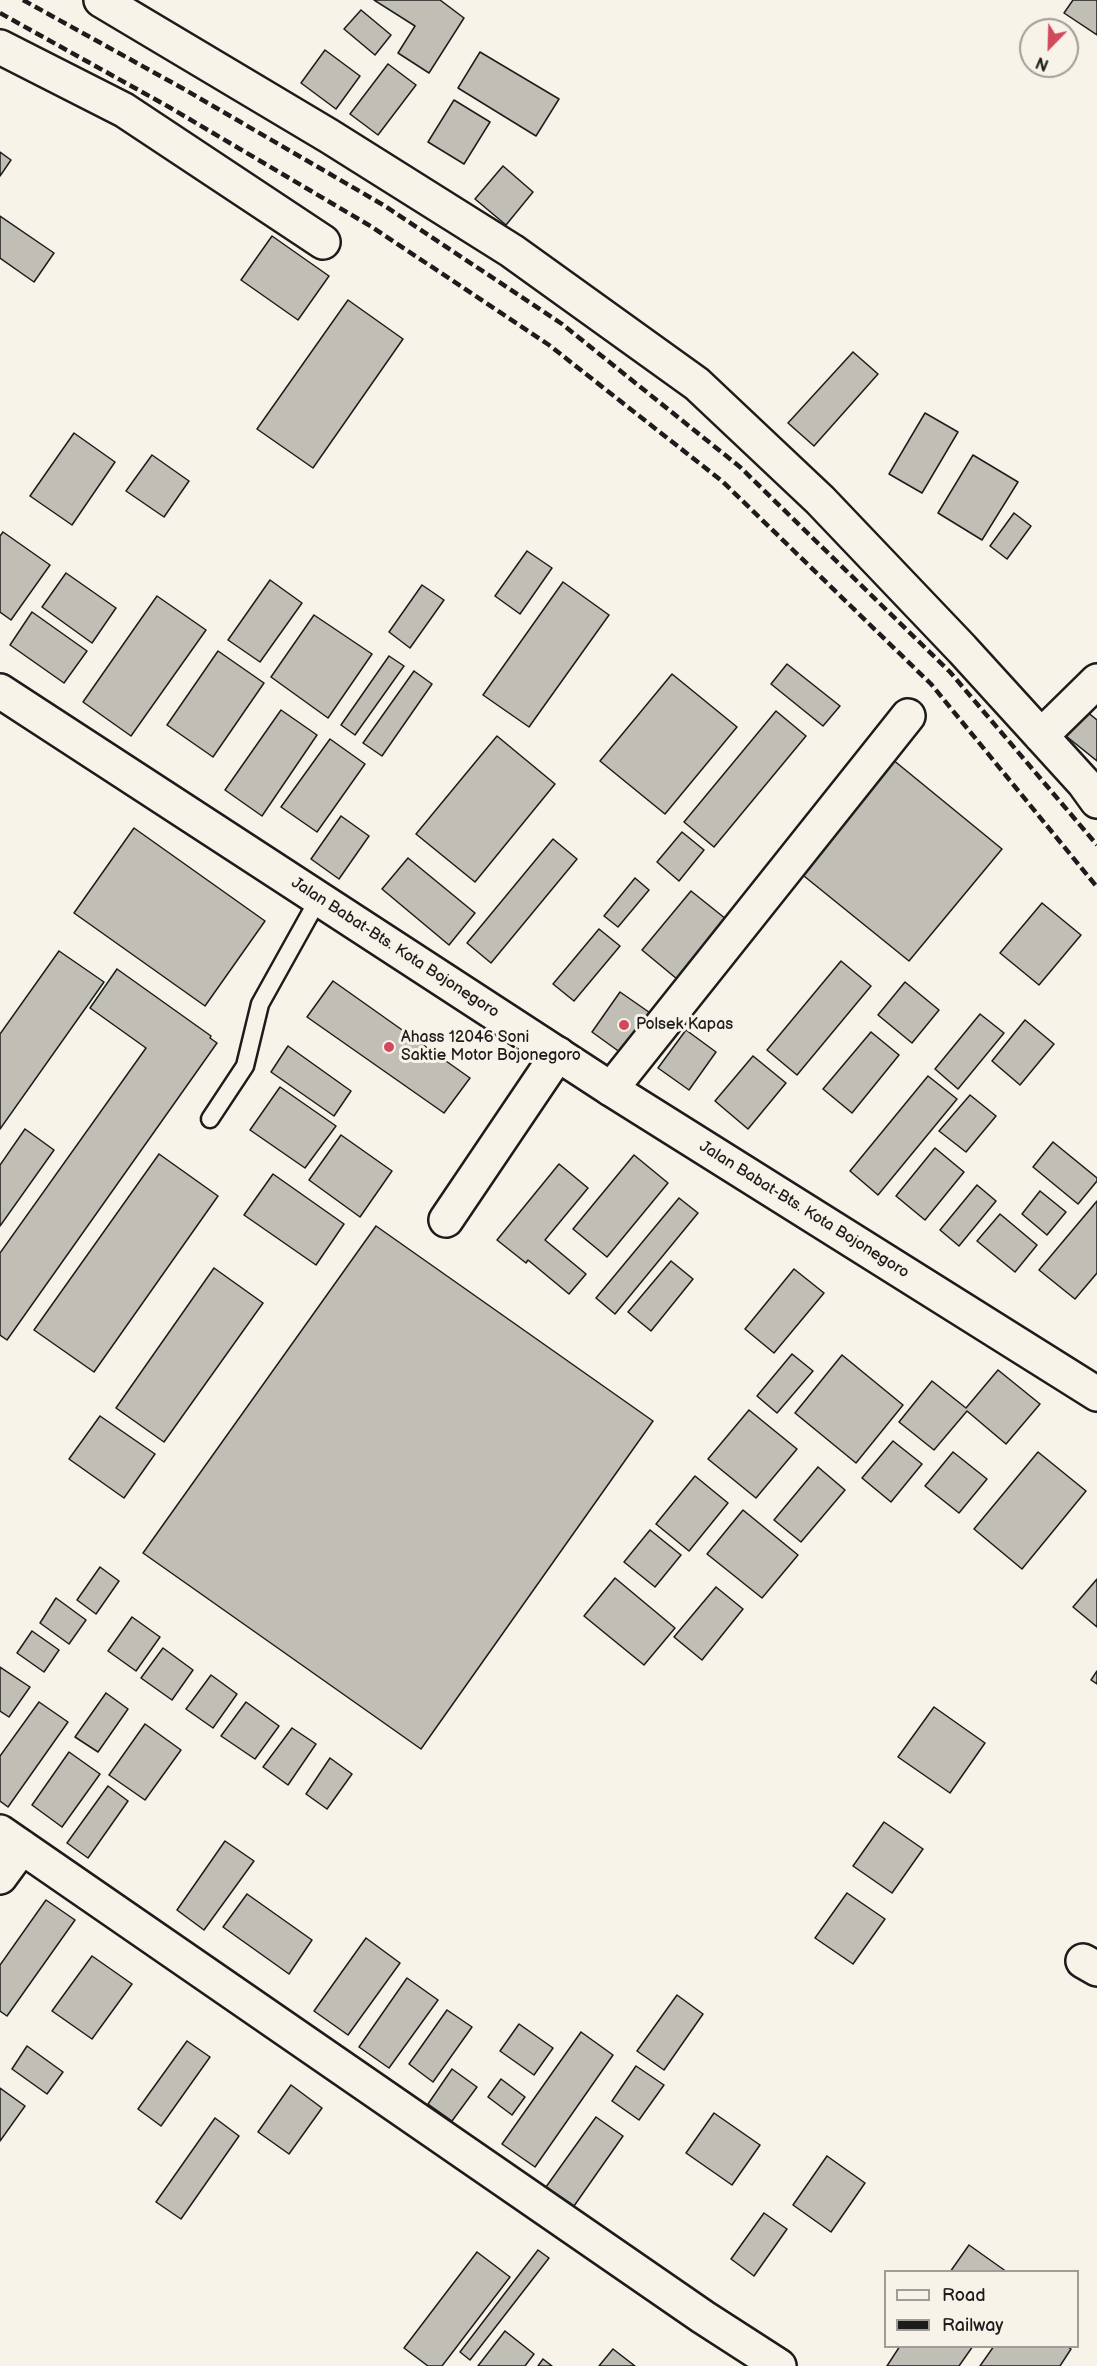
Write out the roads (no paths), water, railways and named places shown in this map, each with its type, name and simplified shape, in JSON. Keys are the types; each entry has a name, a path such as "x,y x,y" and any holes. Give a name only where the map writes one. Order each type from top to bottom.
{"main road":[{"path":"101,0 329,136 512,251 697,384 820,500 1041,736 1084,783 1097,801"},
{"path":"0,47 124,110 323,242"},
{"path":"1041,736 1097,681"},
{"name":"Jalan Babat-Bts. Kota Bojonegoro","path":"0,691 611,1089 1097,1394"},
{"path":"611,1089 908,716"},
{"path":"446,1220 558,1054"},
{"path":"0,1877 11,1839 703,2317 778,2366"}],"lane":[{"path":"210,1119 245,1066 260,1005 319,898"}],"railway":[{"path":"23,0 182,88 385,206 562,324 740,467 950,672 1097,845"},
{"path":"0,13 169,107 372,227 549,345 722,481 931,684 1097,887"}],"place":[{"name":"Polsek Kapas","path":"624,1025"},
{"name":"Ahass 12046 Soni Saktie Motor Bojonegoro","path":"389,1047"}]}
